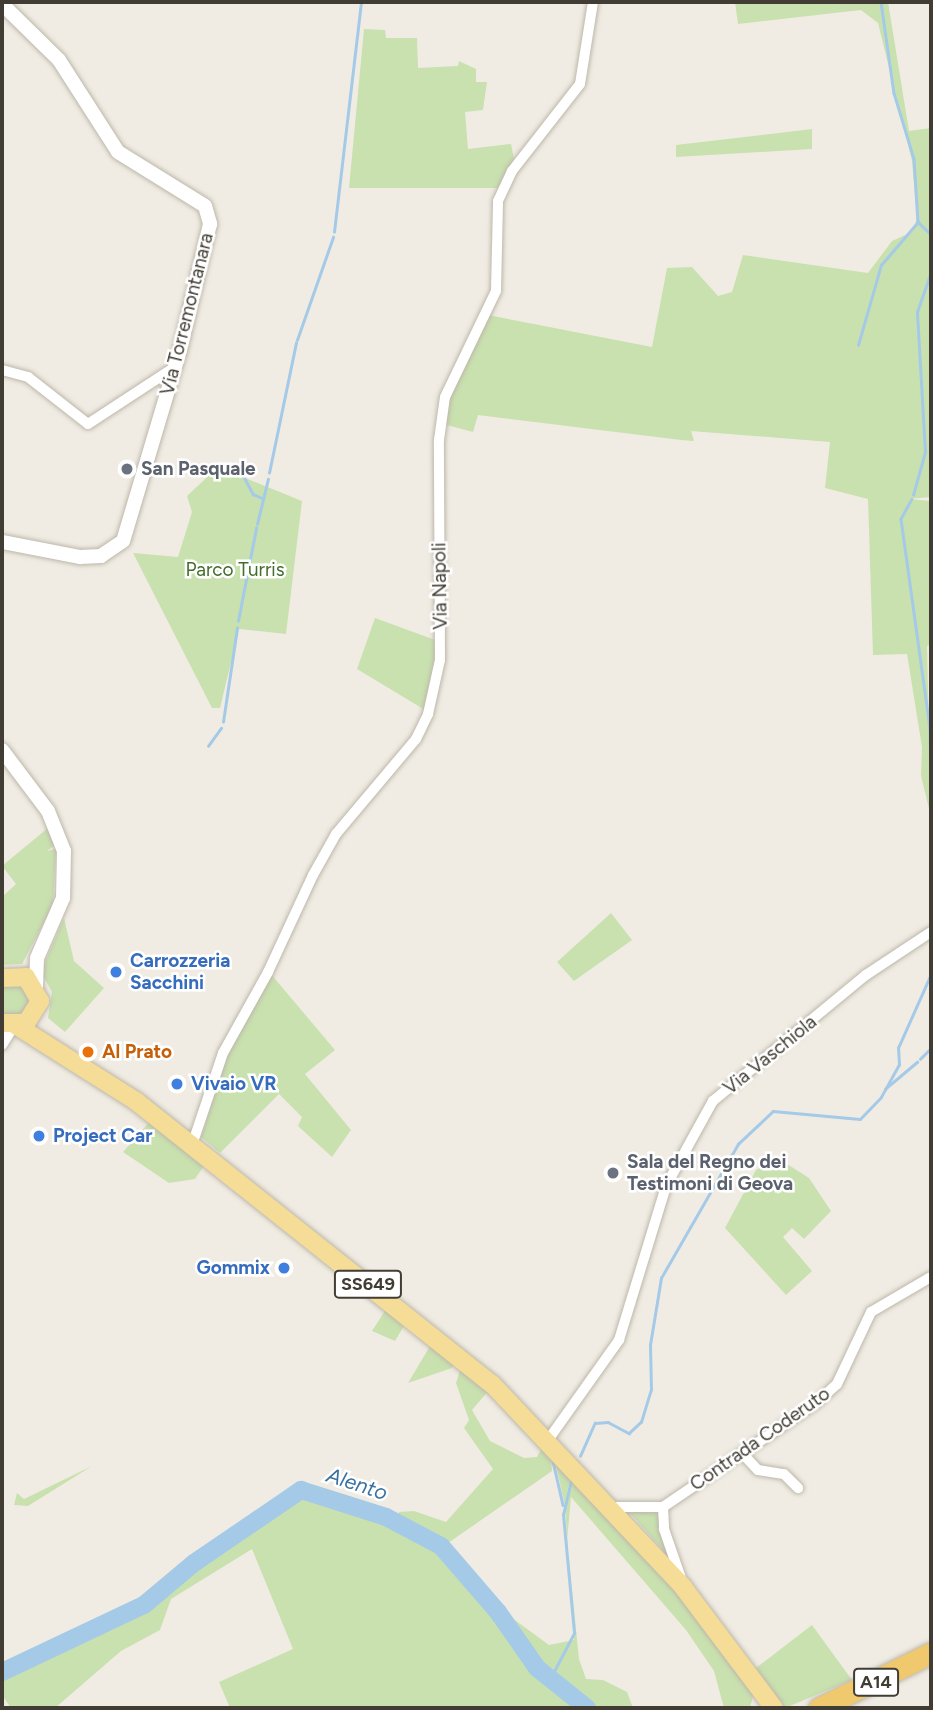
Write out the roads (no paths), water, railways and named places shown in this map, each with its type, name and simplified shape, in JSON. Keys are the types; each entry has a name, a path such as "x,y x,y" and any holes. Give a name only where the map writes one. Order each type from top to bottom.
{"highway":[{"name":"A14","path":"819,1708 931,1653"},
{"name":"A14","path":"851,1708 931,1668"}],"main road":[{"path":"6,976 38,994 33,1017 11,1025"},
{"name":"SS649","path":"38,994 46,1026 94,1070 452,1350 548,1440 683,1587 774,1708"},
{"name":"SS649","path":"11,1025 94,1070"}],"street":[{"name":"Via Napoli","path":"192,1145 223,1053 268,972 313,875 336,834 416,739 430,706 440,660 439,440 445,397 496,291 501,192 576,93 587,62 593,2"},
{"name":"Via Torremontanara","path":"2,4 59,60 118,152 208,211 201,271 123,541 112,551 80,557 2,542"},
{"path":"2,369 28,377 88,424 175,367"},
{"path":"2,750 48,811 64,851 62,898 35,965 38,994"},
{"name":"Via Vaschiola","path":"548,1440 619,1340 661,1198 685,1143 713,1101 866,975 931,932"},
{"path":"6,976 29,964 42,945"},
{"path":"2,1045 11,1025"},
{"name":"Contrada Coderuto","path":"663,1507 837,1384 871,1312 931,1277"},
{"path":"742,1453 758,1470 784,1474 798,1488"},
{"path":"610,1507 663,1507 664,1529 681,1567 683,1587"}],"waterway":[{"path":"334,232 361,2"},
{"path":"881,2 894,93 914,159 918,222 931,234"},
{"path":"858,345 881,265 918,222"},
{"path":"297,340 333,237"},
{"path":"913,495 925,452 917,312 931,272"},
{"path":"269,473 296,343"},
{"path":"242,473 253,494 262,498"},
{"path":"257,524 268,479"},
{"path":"912,499 901,519 930,728 931,779"},
{"path":"238,621 256,528"},
{"path":"223,722 237,628"},
{"path":"208,746 221,728"},
{"path":"580,1456 595,1423 608,1422 629,1433 641,1422 651,1390 650,1345 661,1278 738,1144 773,1111 860,1119 881,1097 899,1065 898,1048 931,974"},
{"path":"920,1059 931,1048"},
{"path":"885,1089 917,1062"},
{"path":"553,1461 563,1505"},
{"path":"550,1679 574,1633 563,1515 571,1479"},
{"name":"Alento","path":"2,1672 144,1605 194,1563 301,1490 386,1517 441,1546 498,1612 537,1668 587,1708"}],"place":[{"name":"San Pasquale","path":"127,469"},
{"name":"Carrozzeria Sacchini","path":"116,972"},
{"name":"Al Prato","path":"88,1052"},
{"name":"Vivaio VR","path":"177,1084"},
{"name":"Project Car","path":"39,1136"},
{"name":"Sala del Regno dei Testimoni di Geova","path":"613,1173"},
{"name":"Gommix","path":"284,1268"}],"park label":[{"name":"Parco Turris","path":"235,570"}]}
